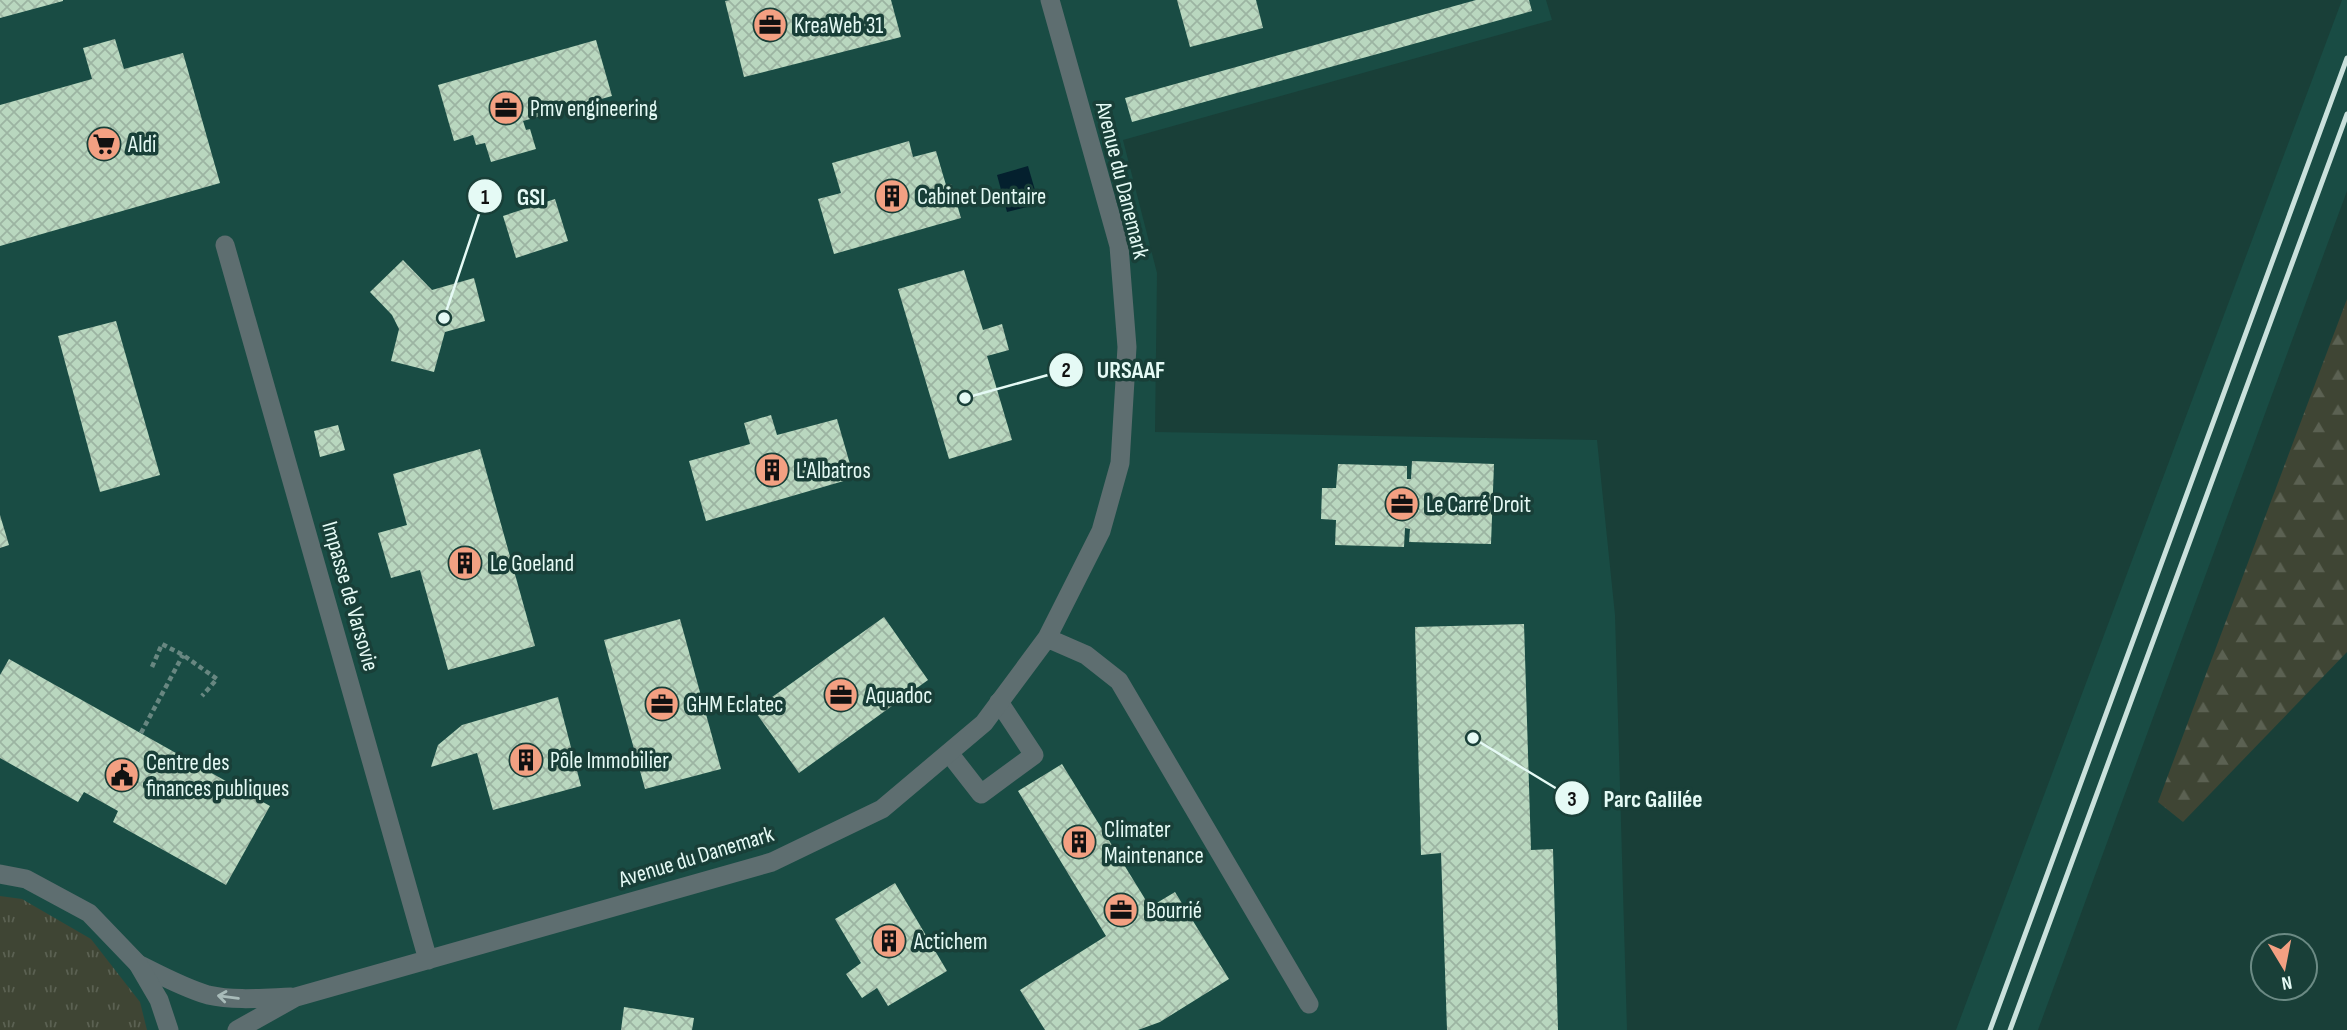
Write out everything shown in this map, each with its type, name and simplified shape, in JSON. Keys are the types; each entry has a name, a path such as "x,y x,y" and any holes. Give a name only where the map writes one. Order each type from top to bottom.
{"street":[{"name":"Avenue du Danemark","path":"138,964 173,982 209,995 242,999 296,997 428,960 772,862 882,809 984,723 1047,638 1101,531 1120,463 1127,347 1119,246 1050,0"},
{"name":"Impasse de Varsovie","path":"225,245 428,960"},
{"path":"1047,638 1086,655 1119,681 1309,1004"},
{"path":"949,753 981,794 1034,755 999,702"},
{"path":"0,874 26,879 89,913 138,964 159,1000 169,1030"},
{"name":"Avenue du Danemark","path":"237,1030 296,997"}],"path":[{"path":"152,667 162,644 183,654 217,679 202,696"},
{"path":"141,733 183,654"}],"shaded area":[{"path":"0,0 1546,0 1552,20 1123,140 1157,273 1155,432 1597,440 1615,615 1627,1030 0,1030"},
{"path":"2342,0 2347,0 2347,191 2038,1030 1956,1030"},
{"path":"1028,166 1039,204 1007,212 997,175"}],"green space":[{"path":"2347,299 2347,652 2183,822 2158,802"},
{"path":"0,896 22,899 91,939 140,1002 147,1030 0,1030"}],"building":[{"path":"0,0 63,0 63,1 0,18"},
{"path":"891,0 901,37 744,77 725,1"},
{"path":"1177,0 1256,0 1263,28 1190,47"},
{"path":"1476,0 1529,0 1532,11 1132,122 1125,98"},
{"name":"Aldi","path":"115,39 124,69 183,53 220,183 0,246 0,105 92,79 83,48"},
{"name":"Pmv engineering","path":"596,40 612,96 523,121 526,130 530,129 536,149 491,162 485,143 476,145 473,135 454,141 438,85"},
{"name":"Cabinet Dentaire","path":"909,141 913,157 936,151 946,185 951,184 961,218 834,254 818,199 841,193 832,163"},
{"path":"555,199 568,241 516,258 503,216"},
{"path":"403,260 432,290 474,278 485,321 445,332 434,372 391,361 399,329 392,315 370,292"},
{"path":"964,270 983,330 1002,324 1009,350 987,356 1012,440 949,459 898,289"},
{"path":"116,321 160,475 100,492 58,336"},
{"name":"L'Albatros","path":"771,415 777,435 837,419 854,478 706,521 689,461 750,444 744,423"},
{"path":"338,425 345,450 320,457 314,431"},
{"name":"Le Goeland","path":"480,449 535,646 448,670 420,570 391,578 378,533 407,525 393,474"},
{"name":"Le Carré Droit","path":"1412,461 1494,464 1491,544 1409,542 1410,529 1405,528 1404,547 1335,545 1336,520 1321,519 1322,488 1336,488 1338,464 1407,466 1407,479 1411,479"},
{"path":"0,515 9,545 0,548"},
{"name":"Aquadoc","path":"884,617 928,680 799,773 754,710"},
{"name":"GHM Eclatec","path":"680,619 721,769 645,789 604,640"},
{"path":"1524,624 1531,850 1553,849 1558,1030 1447,1030 1441,853 1421,855 1415,627"},
{"name":"Centre des finances publiques","path":"9,659 270,806 226,885 113,822 118,811 84,792 78,802 0,758 0,675"},
{"name":"Pôle Immobilier","path":"558,697 581,786 493,810 477,753 431,767 438,745 462,725"},
{"path":"1062,764 1150,907 1175,892 1229,979 1160,1022 1138,1030 1045,1030 1020,990 1106,936 1018,791"},
{"name":"Actichem","path":"895,883 947,971 888,1006 877,988 862,998 846,974 861,963 835,919"},
{"path":"624,1007 694,1018 692,1030 621,1030"}],"railway":[{"path":"1990,1030 2347,58"},
{"path":"2010,1030 2347,114"}],"place":[{"name":"KreaWeb 31","path":"770,25"},
{"name":"Pmv engineering","path":"506,108"},
{"name":"Aldi","path":"104,144"},
{"name":"Cabinet Dentaire","path":"892,196"},
{"name":"GSI","path":"444,318"},
{"name":"URSAAF","path":"965,398"},
{"name":"L'Albatros","path":"772,470"},
{"name":"Le Carré Droit","path":"1402,504"},
{"name":"Le Goeland","path":"465,563"},
{"name":"Aquadoc","path":"841,695"},
{"name":"GHM Eclatec","path":"662,704"},
{"name":"Parc Galilée","path":"1473,738"},
{"name":"Pôle Immobilier","path":"526,760"},
{"name":"Centre des finances publiques","path":"122,775"},
{"name":"Climater Maintenance","path":"1079,842"},
{"name":"Bourrié","path":"1121,910"},
{"name":"Actichem","path":"889,941"}]}
